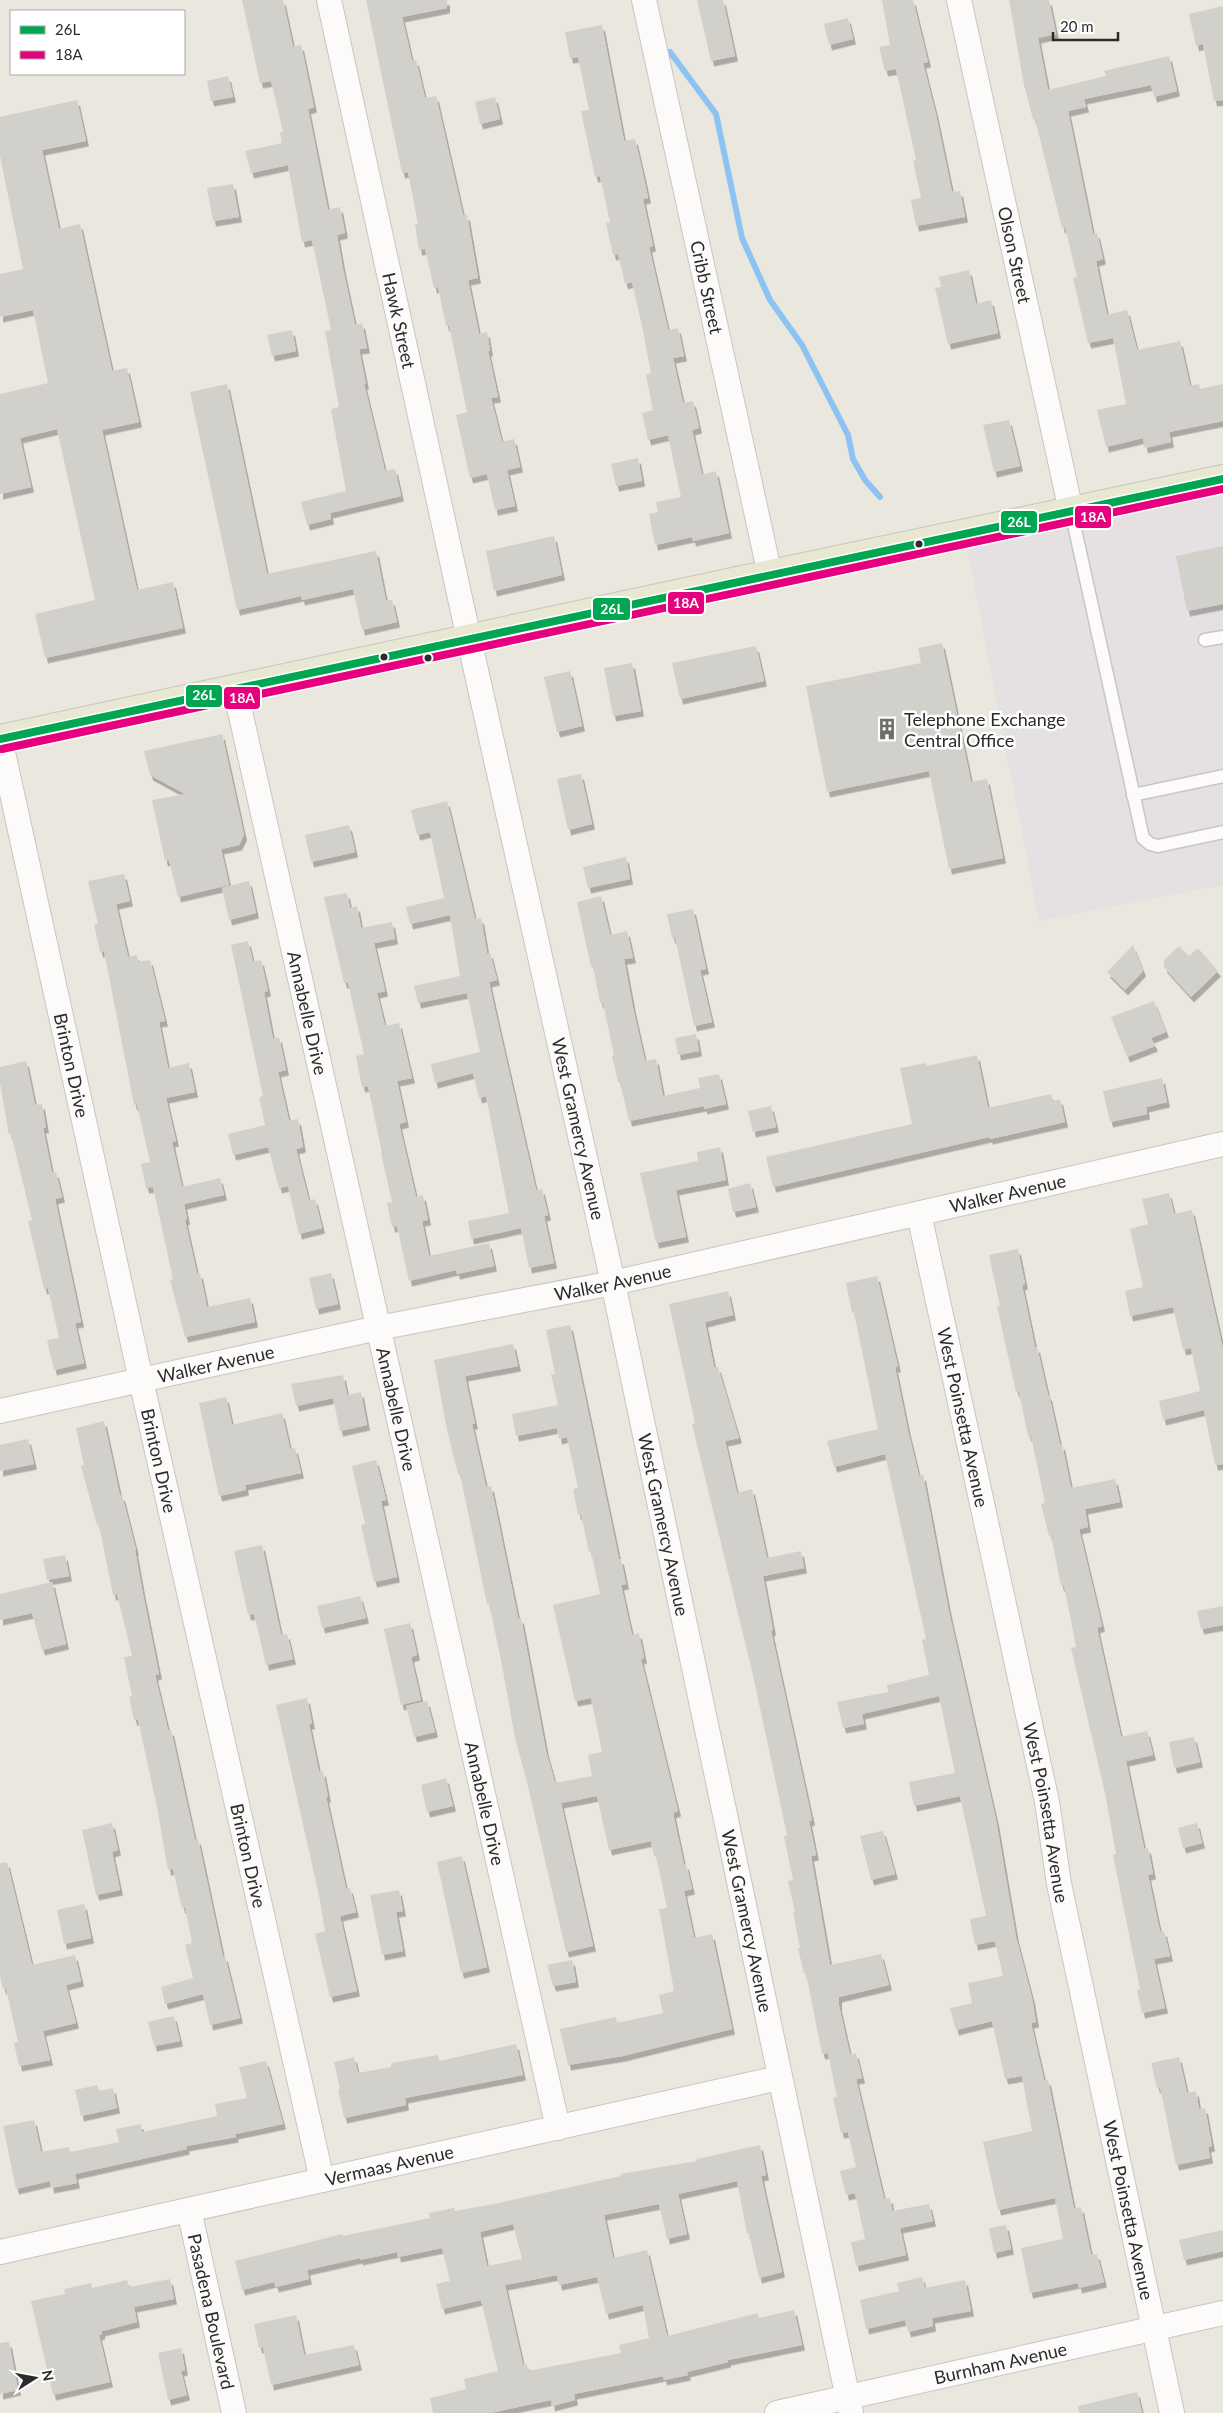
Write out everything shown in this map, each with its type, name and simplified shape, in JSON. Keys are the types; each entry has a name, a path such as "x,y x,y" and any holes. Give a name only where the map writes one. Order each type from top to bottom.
{"main road":[{"path":"0,739 1223,480"}],"street":[{"name":"Hawk Street","path":"329,0 469,639"},
{"name":"Cribb Street","path":"644,0 770,575"},
{"name":"Olson Street","path":"959,0 1070,511"},
{"name":"West Gramercy Avenue","path":"469,639 613,1283 779,2078 850,2405"},
{"name":"Annabelle Drive","path":"235,689 558,2128"},
{"name":"Brinton Drive","path":"0,739 141,1380 322,2180"},
{"name":"Walker Avenue","path":"0,1410 378,1328 613,1283 1223,1144"},
{"name":"West Poinsetta Avenue","path":"919,1214 1047,1802 1059,1884 1172,2413"},
{"name":"Vermaas Avenue","path":"1,2247 189,2210 779,2078"},
{"name":"Pasadena Boulevard","path":"189,2210 234,2413"},
{"name":"Burnham Avenue","path":"777,2413 850,2405 1223,2313"}],"lane":[{"path":"1070,511 1144,838 1150,844 1158,846 1223,832"},
{"path":"1206,640 1223,637"},
{"path":"1133,795 1223,776"}],"shaded area":[{"path":"1223,480 1223,885 1039,921 964,533"}],"building":[{"path":"242,0 283,0 293,47 301,45 314,107 308,109 328,210 340,207 345,233 337,235 343,269 355,325 362,323 367,348 359,349 366,384 364,384 385,471 395,469 401,496 330,513 331,519 307,525 301,502 346,491 331,409 339,407 325,331 331,330 312,240 302,242 288,165 251,173 245,151 282,143 280,132 283,132 271,81 260,83"},
{"path":"366,0 447,0 447,8 402,17 412,61 416,60 425,98 436,96 463,215 467,215 478,278 468,280 479,334 487,332 490,351 488,351 498,397 491,398 502,442 514,439 520,467 507,470 515,506 495,510 487,474 470,478 456,415 467,412 449,325 446,326 438,287 434,288 425,249 419,250 415,224 418,224 408,172 402,173"},
{"path":"697,0 723,0 735,56 711,61"},
{"path":"882,0 913,0 928,62 923,63 952,192 960,191 965,217 916,226 911,200 921,198 913,161 916,160 896,69 885,71 879,47 890,45"},
{"path":"1009,0 1049,0 1056,34 1038,38 1048,90 1106,76 1104,71 1169,56 1177,91 1154,97 1151,85 1084,99 1086,107 1068,111 1093,234 1097,233 1103,259 1096,261 1107,315 1127,310 1137,350 1180,341 1190,386 1199,384 1200,389 1223,384 1223,421 1169,432 1171,442 1145,448 1143,438 1106,447 1097,410 1126,404 1113,338 1088,343 1073,278 1077,277 1065,227 1062,228 1035,119 1033,119 1024,85"},
{"path":"1223,6 1223,100 1214,101 1203,44 1196,46 1189,14"},
{"path":"848,18 853,39 829,45 824,24"},
{"path":"602,25 624,141 635,139 643,174 648,198 643,199 653,246 649,247 668,330 678,328 684,356 673,358 683,403 693,401 699,428 692,430 702,475 716,471 729,533 693,541 692,537 655,545 649,514 658,512 656,502 681,497 668,435 648,440 642,413 653,410 646,375 651,373 642,326 632,282 625,284 618,254 613,255 606,223 610,222 600,176 595,177 581,111 589,110 578,57 570,58 565,32"},
{"path":"228,76 233,97 211,101 207,81"},
{"path":"495,97 500,119 480,124 475,102"},
{"path":"77,100 86,141 42,150 59,229 80,224 112,371 127,368 139,422 102,430 137,590 173,582 183,628 45,658 35,614 95,600 57,429 20,438 31,487 0,494 0,394 48,383 33,310 0,317 0,274 23,269 0,156 0,117"},
{"path":"233,184 239,217 213,221 207,188"},
{"path":"969,270 976,304 991,300 998,333 948,344 935,288 941,287 939,277"},
{"path":"292,330 296,351 272,356 267,335"},
{"path":"227,384 267,574 376,551 386,601 392,600 397,622 362,630 353,589 302,600 301,596 237,610 190,392"},
{"path":"1009,420 1020,466 994,472 983,425"},
{"path":"638,458 642,481 616,486 611,464"},
{"path":"554,536 562,575 494,591 486,551"},
{"path":"1223,546 1223,604 1187,611 1176,556"},
{"name":"Telephone Exchange Central Office","path":"942,643 971,782 987,779 1003,858 949,869 929,771 827,792 806,686 921,663 918,648"},
{"path":"756,646 764,681 680,699 672,663"},
{"path":"632,663 641,711 613,716 604,668"},
{"path":"570,671 582,726 557,732 544,677"},
{"path":"222,734 244,835 239,845 221,849 229,885 178,897 169,860 165,861 152,800 185,794 150,775 144,751"},
{"path":"581,774 592,824 568,830 557,779"},
{"path":"447,801 475,919 481,918 487,953 490,953 497,980 489,982 536,1190 542,1189 548,1215 544,1216 554,1263 529,1268 521,1228 471,1239 468,1221 509,1213 486,1096 479,1098 473,1073 435,1083 431,1064 480,1052 467,993 418,1003 414,986 460,976 450,915 410,924 406,907 444,898 430,832 417,835 411,810"},
{"path":"349,825 355,852 311,862 305,835"},
{"path":"626,857 630,879 588,888 583,867"},
{"path":"124,874 130,901 116,904 128,957 137,955 138,962 150,960 165,1021 159,1022 168,1068 189,1063 195,1092 166,1098 176,1141 172,1142 182,1187 220,1178 224,1195 184,1204 187,1219 185,1220 197,1274 200,1273 207,1307 250,1298 255,1322 185,1337 170,1280 173,1279 153,1187 146,1188 141,1164 150,1162 137,1104 134,1105 104,951 100,952 94,925 98,924 88,881"},
{"path":"249,881 256,913 229,920 222,888"},
{"path":"347,893 350,908 357,906 361,928 392,922 395,939 374,943 385,991 377,993 385,1026 399,1023 412,1078 397,1081 406,1122 399,1124 416,1197 423,1195 428,1220 422,1221 429,1256 489,1243 494,1266 457,1274 456,1270 409,1281 397,1226 392,1227 387,1203 392,1202 368,1086 362,1087 356,1056 364,1054 348,983 344,983 324,897"},
{"path":"601,896 610,935 627,931 633,958 624,959 633,1008 645,1061 656,1059 663,1096 700,1088 698,1078 719,1074 726,1104 704,1109 704,1106 629,1121 612,1056 614,1055 603,1003 600,1003 577,902"},
{"path":"693,909 706,969 700,970 712,1022 694,1026 675,937 672,938 667,914"},
{"path":"248,941 253,962 261,960 268,991 264,992 273,1039 279,1037 286,1070 278,1072 289,1121 298,1119 303,1147 296,1149 309,1201 315,1199 322,1228 299,1234 288,1186 279,1188 268,1147 233,1155 228,1134 265,1125 259,1097 263,1096 231,945"},
{"path":"1133,945 1143,971 1125,990 1107,972"},
{"path":"1179,946 1189,956 1198,948 1218,971 1191,997 1164,967 1164,960"},
{"path":"1154,1001 1166,1032 1151,1038 1155,1046 1127,1057 1111,1017"},
{"path":"696,1034 699,1051 678,1055 675,1038"},
{"path":"977,1055 988,1108 1051,1094 1053,1101 1060,1099 1065,1122 990,1139 989,1137 773,1187 766,1157 912,1124 900,1068 926,1063 927,1066"},
{"path":"26,1061 35,1105 42,1104 46,1128 43,1128 52,1173 56,1172 62,1197 55,1199 81,1322 75,1323 84,1363 54,1370 47,1340 59,1338 48,1288 44,1289 28,1221 32,1220 11,1134 9,1135 0,1083 0,1067"},
{"path":"1162,1078 1167,1102 1146,1107 1147,1114 1110,1122 1103,1091"},
{"path":"771,1106 776,1127 753,1132 748,1111"},
{"path":"720,1147 726,1180 676,1190 686,1237 656,1243 640,1173 698,1161 697,1152"},
{"path":"750,1183 756,1207 733,1212 728,1189"},
{"path":"1169,1193 1174,1214 1192,1210 1223,1349 1223,1464 1215,1465 1204,1410 1163,1420 1159,1401 1200,1391 1191,1348 1183,1350 1173,1307 1130,1316 1125,1291 1143,1287 1130,1229 1148,1224 1142,1199"},
{"path":"1018,1249 1025,1284 1022,1285 1035,1347 1037,1347 1060,1445 1062,1444 1071,1488 1115,1479 1120,1502 1085,1509 1088,1527 1079,1529 1102,1626 1097,1628 1121,1737 1147,1731 1153,1755 1126,1761 1144,1848 1148,1848 1153,1874 1148,1875 1160,1932 1164,1931 1170,1956 1154,1959 1165,2008 1142,2013 1137,1990 1140,1989 1113,1855 1116,1854 1105,1793 1071,1648 1076,1647 1064,1585 1061,1586 1051,1535 1049,1536 1041,1504 1045,1503 1031,1436 1028,1436 1019,1392 1016,1392 997,1306 1000,1306 989,1255"},
{"path":"331,1273 338,1304 316,1309 309,1278"},
{"path":"877,1276 898,1367 895,1367 908,1431 919,1476 923,1475 949,1612 996,1820 1016,1937 1032,1998 1036,2022 1031,2023 1044,2080 1048,2080 1074,2209 1081,2207 1091,2255 1097,2254 1104,2282 1079,2288 1078,2283 1030,2293 1021,2248 1063,2239 1055,2198 998,2210 983,2142 1032,2131 1022,2076 1005,2079 992,2021 956,2030 950,2008 972,2003 968,1983 1003,1976 995,1941 975,1945 970,1919 986,1916 960,1796 914,1806 909,1782 955,1773 939,1696 862,1714 864,1724 843,1728 837,1702 888,1692 887,1685 929,1675 922,1640 926,1639 885,1454 834,1467 827,1441 878,1429 854,1312 852,1313 846,1283"},
{"path":"728,1291 733,1315 705,1322 714,1367 718,1367 739,1438 725,1441 737,1493 752,1489 767,1558 801,1551 804,1568 763,1576 773,1630 771,1631 812,1820 809,1821 816,1855 811,1856 830,1965 881,1954 889,1985 839,1997 839,2006 850,2055 856,2053 862,2078 856,2079 884,2199 890,2198 892,2211 929,2204 933,2221 900,2228 906,2255 856,2266 851,2242 865,2239 855,2193 846,2195 840,2171 856,2167 848,2132 841,2133 833,2098 837,2097 828,2053 822,2054 806,1973 804,1974 798,1948 800,1948 793,1912 795,1912 788,1881 793,1880 784,1836 787,1835 753,1675 692,1424 695,1423 669,1304"},
{"path":"570,1325 619,1559 621,1559 626,1584 621,1585 632,1635 639,1633 644,1658 641,1659 678,1811 673,1813 684,1865 686,1864 692,1889 684,1891 694,1938 712,1934 732,2029 623,2056 568,2065 560,2029 616,2017 617,2023 663,2013 659,1995 674,1991 659,1909 667,1908 651,1841 609,1850 597,1796 561,1803 593,1946 566,1952 515,1738 489,1603 487,1604 460,1474 458,1474 447,1430 434,1360 513,1344 518,1366 465,1376 475,1424 472,1424 486,1487 491,1486 518,1618 521,1618 546,1751 555,1783 592,1776 588,1755 602,1752 591,1698 575,1701 553,1605 600,1594 581,1514 578,1515 573,1489 578,1488 567,1437 559,1439 557,1428 516,1436 512,1414 558,1405 551,1374 555,1374 546,1330"},
{"path":"343,1375 347,1395 361,1392 367,1425 340,1431 333,1398 296,1406 291,1384"},
{"path":"226,1397 232,1425 282,1413 290,1449 295,1448 301,1473 245,1485 246,1490 219,1496 199,1403"},
{"path":"104,1421 120,1496 122,1495 136,1550 159,1674 155,1675 168,1730 171,1730 195,1840 198,1839 223,1957 225,1956 240,2018 210,2025 203,1994 165,2004 161,1987 193,1978 185,1945 192,1943 185,1907 182,1908 173,1869 168,1870 157,1807 138,1720 134,1720 129,1697 132,1696 124,1657 132,1656 117,1594 113,1595 99,1525 97,1525 81,1466 84,1465 76,1428"},
{"path":"28,1439 34,1464 0,1471 0,1445"},
{"path":"376,1460 386,1500 381,1501 397,1577 374,1582 361,1525 365,1524 352,1466"},
{"path":"262,1545 281,1635 287,1634 293,1659 266,1665 254,1614 248,1615 234,1551"},
{"path":"65,1555 69,1576 47,1580 43,1559"},
{"path":"52,1582 66,1644 42,1650 32,1613 0,1620 0,1594"},
{"path":"360,1596 366,1618 322,1628 317,1606"},
{"path":"1223,1606 1223,1625 1201,1629 1197,1611"},
{"path":"410,1623 417,1655 411,1657 421,1700 401,1705 384,1629"},
{"path":"307,1698 312,1724 309,1724 319,1772 323,1771 328,1797 326,1797 346,1889 350,1888 356,1912 340,1916 357,1991 330,1997 315,1934 325,1931 319,1895 276,1705"},
{"path":"427,1701 435,1732 414,1737 406,1706"},
{"path":"1194,1737 1200,1762 1174,1768 1169,1742"},
{"path":"446,1778 453,1806 427,1812 421,1785"},
{"path":"112,1823 118,1850 112,1852 120,1890 96,1895 82,1830"},
{"path":"1197,1823 1202,1843 1183,1848 1178,1828"},
{"path":"883,1831 895,1874 871,1880 860,1836"},
{"path":"462,1856 487,1967 461,1973 437,1862"},
{"path":"7,1862 32,1965 75,1955 81,1981 66,1985 76,2023 43,2031 50,2060 19,2066 14,2043 18,2042 6,1988 3,1989 0,1976 0,1863"},
{"path":"399,1890 403,1911 396,1912 403,1951 382,1955 370,1895"},
{"path":"84,1904 91,1938 64,1944 57,1910"},
{"path":"572,1960 576,1982 553,1986 547,1965"},
{"path":"174,2016 180,2041 154,2046 148,2022"},
{"path":"516,2044 523,2075 405,2098 406,2105 344,2118 334,2062 354,2057 358,2073 391,2067 391,2063 438,2055 439,2061"},
{"path":"1179,2057 1187,2093 1196,2091 1199,2109 1205,2108 1212,2146 1208,2147 1210,2158 1176,2165 1160,2087 1157,2088 1151,2063"},
{"path":"266,2061 283,2124 235,2134 236,2137 186,2146 187,2149 75,2174 77,2183 51,2188 50,2181 16,2189 3,2126 34,2120 41,2152 69,2147 70,2152 119,2142 116,2129 141,2124 142,2132 217,2116 215,2104 247,2098 239,2067"},
{"path":"97,2085 99,2091 113,2088 117,2108 81,2116 75,2090"},
{"path":"760,2145 766,2175 761,2176 782,2272 759,2278 749,2233 747,2234 737,2181 678,2194 687,2234 667,2239 659,2204 604,2215 613,2258 647,2250 667,2336 758,2313 759,2318 794,2310 802,2345 728,2360 728,2362 687,2372 688,2375 664,2380 663,2376 574,2394 575,2400 552,2406 551,2400 490,2413 433,2413 430,2398 466,2389 464,2379 498,2371 481,2300 442,2309 436,2284 450,2281 442,2248 398,2257 397,2252 360,2260 360,2258 307,2270 309,2279 276,2287 274,2282 242,2290 235,2261 342,2234 343,2236 430,2218 429,2213 454,2208 455,2211 494,2204 621,2176 620,2174 697,2161 697,2159","holes":["513,2224 522,2259 487,2266 480,2232","557,2275 559,2285 597,2277 606,2314 643,2305 649,2338 619,2345 621,2353 528,2371 527,2364 523,2365 505,2285"]},
{"path":"1006,2225 1011,2249 994,2253 989,2228"},
{"path":"1223,2230 1223,2251 1184,2260 1179,2240"},
{"path":"922,2277 925,2288 965,2280 971,2311 932,2318 933,2326 908,2332 905,2320 866,2329 860,2300 899,2291 897,2283"},
{"path":"170,2279 174,2299 134,2307 137,2322 102,2331 102,2334 99,2335 110,2382 53,2395 31,2301 65,2294 64,2289 91,2283 92,2288 127,2280 129,2287"},
{"path":"296,2315 304,2355 354,2345 359,2365 271,2385 263,2347 259,2348 254,2324"},
{"path":"9,2342 18,2390 0,2394 0,2343"},
{"path":"181,2348 185,2370 181,2371 187,2395 168,2400 158,2353"},
{"path":"1137,2392 1142,2413 1079,2413 1078,2406"}],"waterway":[{"path":"670,52 716,114 742,238 770,300 802,345 848,435 853,459 865,480 880,497"}],"transit line":[{"name":"26L","path":"0,739 1223,479"},
{"name":"18A","path":"2,749 1223,489"}],"place":[{"name":"Telephone Exchange Central Office","path":"887,729"}]}
